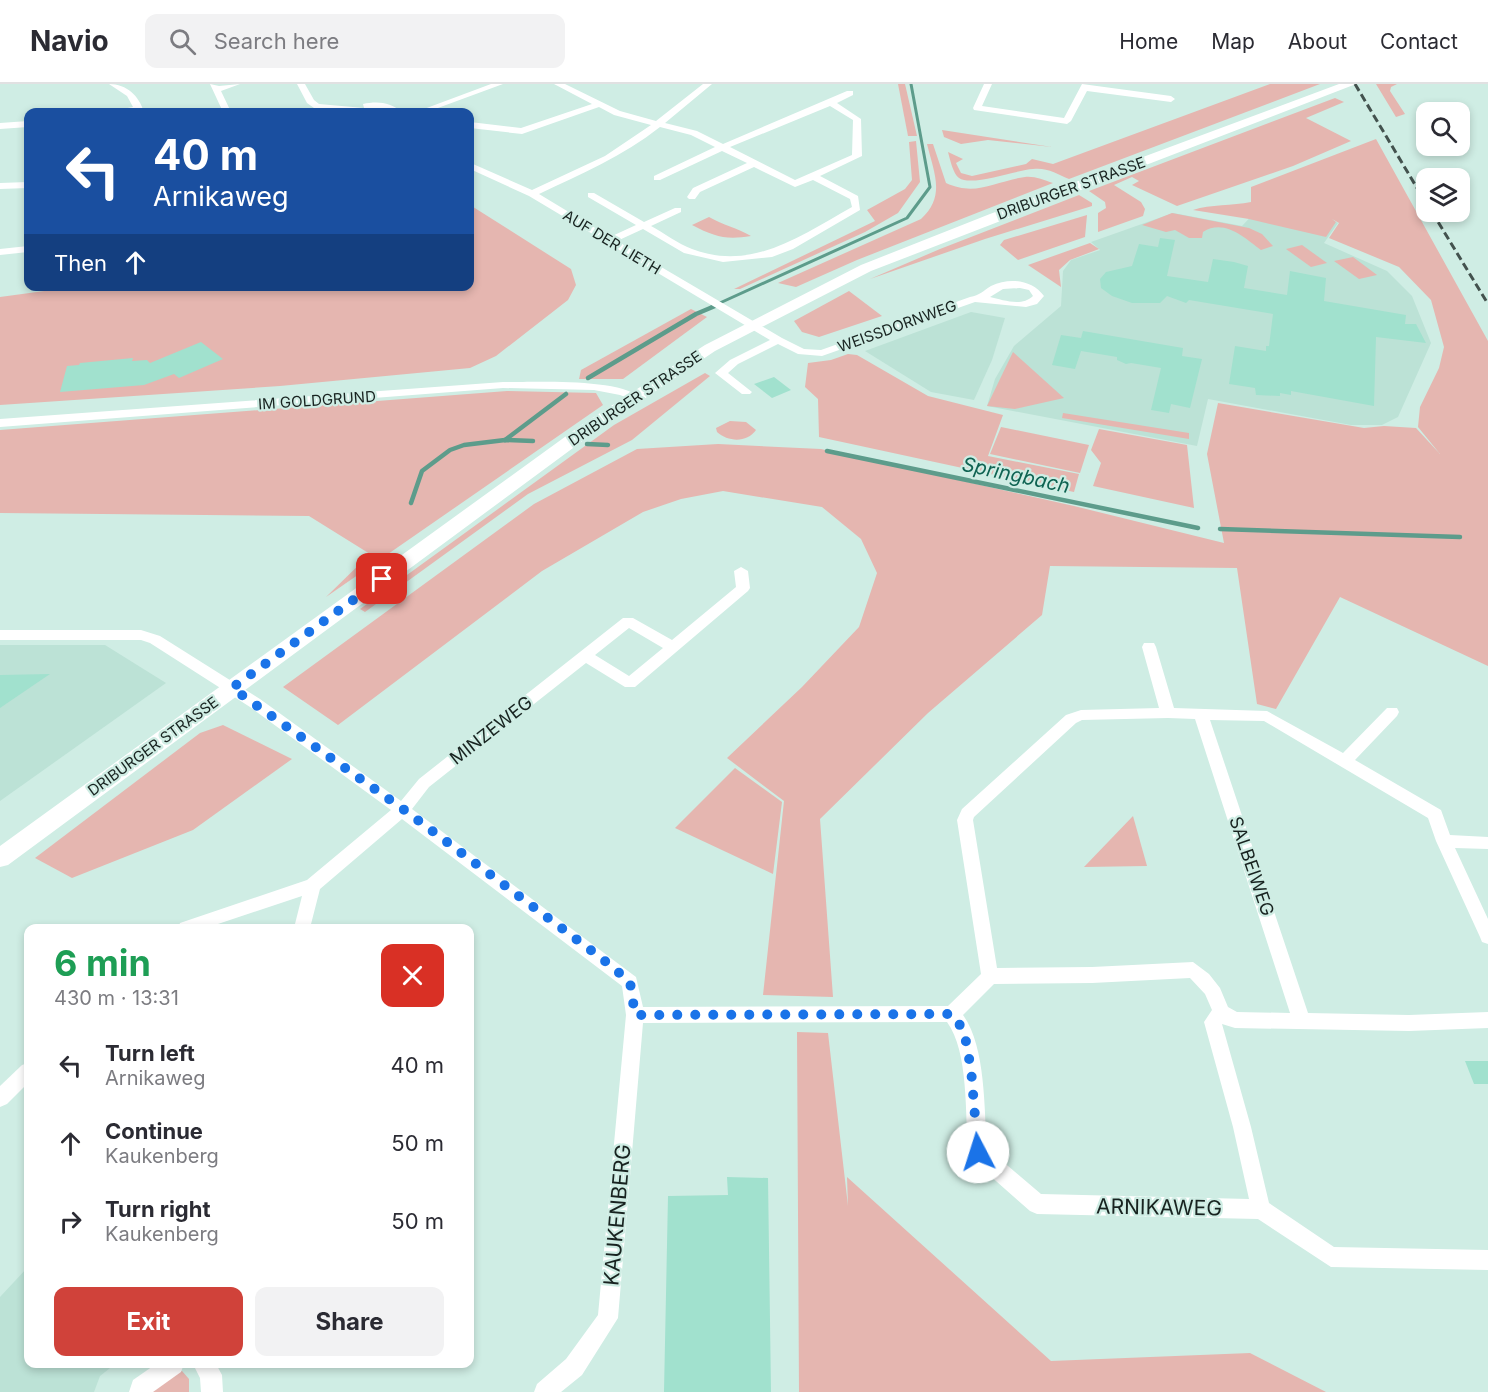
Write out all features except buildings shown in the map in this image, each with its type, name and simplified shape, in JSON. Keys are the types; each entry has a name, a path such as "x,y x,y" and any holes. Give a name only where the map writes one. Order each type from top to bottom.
{"main road":[{"name":"DRIBURGER STRASSE","path":"0,858 633,397 710,348 886,260 994,216 1350,84"}],"street":[{"path":"113,84 130,94 137,108"},
{"path":"225,108 216,87 236,84"},
{"path":"301,84 310,101 316,106 334,108"},
{"path":"431,108 499,84"},
{"path":"558,84 597,105 657,125 694,133 795,184 857,156 857,119 831,103"},
{"path":"532,194 608,158 657,125 708,84"},
{"path":"988,84 978,108 1067,121 1085,86 1171,99"},
{"path":"657,178 850,93"},
{"path":"360,108 378,104 391,108"},
{"path":"474,125 522,131 597,105"},
{"path":"0,126 24,124"},
{"path":"692,197 696,190 755,163"},
{"name":"AUF DER LIETH","path":"474,168 532,194 752,325"},
{"path":"591,195 700,256 723,259 768,255 789,247 857,208 855,198 813,176"},
{"path":"0,186 24,184"},
{"path":"611,240 678,210"},
{"path":"0,252 24,249"},
{"name":"WEISSDORNWEG","path":"752,325 802,352 822,353 961,303 982,298"},
{"path":"746,392 721,373 734,362 778,340"},
{"name":"IM GOLDGRUND","path":"0,423 503,385 594,387 623,392 633,397"},
{"path":"585,656 630,683 743,588 741,571"},
{"name":"MINZEWEG","path":"313,885 403,809 424,783 628,621 673,647"},
{"name":"KAUKENBERG","path":"0,635 145,636 155,639 232,688 403,809 630,982 635,1015 608,1318 574,1367 545,1392"},
{"path":"1149,647 1168,713"},
{"path":"1345,760 1392,712"},
{"path":"990,976 965,820 968,813 1075,717 1081,715 1168,713 1267,716 1435,814 1444,841 1488,937"},
{"name":"SALBEIWEG","path":"1201,714 1243,844 1256,872 1300,1020"},
{"path":"1444,841 1488,843"},
{"path":"200,924 313,885"},
{"path":"303,924 313,885"},
{"path":"635,1015 952,1014 990,976 1092,975 1193,970 1206,980 1215,992 1221,1012 1235,1020 1409,1023 1488,1020"},
{"path":"1221,1012 1213,1022 1242,1127 1261,1209 1331,1257 1488,1260"},
{"name":"ARNIKAWEG","path":"952,1014 964,1031 971,1069 978,1152 1037,1204 1261,1209"},
{"path":"0,1098 24,1075"},
{"path":"140,1392 141,1388 168,1368"},
{"path":"207,1368 211,1375 212,1392"}],"shaded area":[{"path":"898,84 905,84 917,136 908,136"},
{"path":"1270,84 1320,84 1069,179 1052,171 1038,169 974,181 965,180 959,178 955,173 948,152 963,159 956,163 961,173 972,176 1026,164 1032,159 1053,164"},
{"path":"1376,84 1397,84 1391,87 1390,91 1405,114 1396,117"},
{"path":"1335,98 1344,102 1306,118 1351,141 1293,166 1177,206 1132,185 1139,181 1132,177 1114,185 1141,202 1145,209 1143,216 1098,232 1098,213 1106,208 1105,202 1089,191"},
{"path":"942,130 1052,147 988,140 961,144 944,137"},
{"path":"1376,139 1416,211 1416,222 1422,222 1488,341 1488,666 1340,597 1276,709 1257,704 1237,568 1050,566 1042,615 928,713 820,819 833,997 763,995 784,801 727,758 802,687 859,627 877,573 861,539 822,507 723,491 681,499 643,512 542,571 338,725 283,687 534,504 637,449 718,444 821,449 1074,506 1224,543 1207,454 1218,403 1364,428 1384,426 1416,428 1440,454 1418,427 1420,407 1439,368 1444,347 1431,300 1399,267 1329,238 1339,223 1332,219 1336,222 1326,237 1249,219 1193,210 1251,202 1251,187"},
{"path":"916,141 920,182 898,213 865,232 740,289 734,289 875,221 867,210 905,189 912,180 909,142"},
{"path":"927,144 933,144 946,183 957,187 967,189 985,187 1029,177 1053,183 857,260 796,287 778,283 921,219 929,210 936,193 935,174"},
{"path":"1079,195 1092,203 1092,206 985,239 870,279 940,249"},
{"path":"1303,205 1338,223 1324,243 1387,271 1412,296 1431,343 1398,417 1382,425 1351,425 1208,399 1197,446 987,406 995,379 1014,346 1061,306 1063,271 1071,260 1100,250 1091,242 1173,213 1242,226 1258,209"},
{"path":"474,208 571,269 576,285 568,300 496,356 470,368 280,386 0,405 0,297 44,291 474,291"},
{"path":"1172,213 1249,228 1262,234 1273,246 1261,250 1241,235 1226,228 1211,228 1203,232 1202,238 1189,238 1175,230 1166,232 1142,225"},
{"path":"1087,215 1085,237 1018,260 1000,245 1004,240"},
{"path":"709,217 751,236 734,238 721,236 692,225"},
{"path":"1090,243 1099,249 1070,260 1059,270 1061,287 1028,265"},
{"path":"1302,245 1327,263 1311,267 1286,249"},
{"path":"1353,257 1377,275 1359,279 1334,261"},
{"path":"849,291 882,316 819,337 802,332 794,321"},
{"path":"691,309 707,317 623,379 579,379 581,370"},
{"path":"971,312 1005,318 992,360 974,400 931,392 865,351"},
{"path":"1013,352 1064,398 1015,409 987,406"},
{"path":"848,354 857,355 928,396 1003,415 988,456 1079,474 1074,492 819,437 818,399 805,387 808,363 831,360"},
{"path":"705,373 710,376 632,440 528,494 365,612 360,609 614,425"},
{"path":"507,391 596,393 603,405 326,597 370,554 309,516 0,513 0,430"},
{"path":"1063,413 1189,433 1189,439 1062,418"},
{"path":"730,421 746,422 756,430 743,439 726,438 717,432 716,428"},
{"path":"1001,427 1089,445 1080,473 990,454"},
{"path":"1099,429 1187,445 1194,508 1093,486 1101,463 1091,450"},
{"path":"0,645 105,645 166,683 0,801"},
{"path":"223,725 292,759 193,830 72,878 35,858 200,733"},
{"path":"735,768 782,802 773,874 675,828"},
{"path":"1133,816 1147,866 1084,867"},
{"path":"797,1032 828,1033 848,1206 847,1177 1051,1361 1250,1353 1326,1392 799,1392"},
{"path":"24,1271 24,1368 110,1368 100,1376 94,1392 0,1392 0,1297"},
{"path":"173,1371 182,1371 189,1379 189,1392 149,1392"}],"waterway":[{"path":"711,307 907,218 930,187 911,84"},
{"path":"588,378 696,314 715,306"},
{"path":"505,440 566,394"},
{"name":"Springbach","path":"411,503 422,471 450,450 464,445 505,440"},
{"name":"Springbach","path":"505,440 533,441"},
{"path":"587,444 608,445"},
{"name":"Springbach","path":"827,451 1198,528"},
{"name":"Springbach","path":"1220,529 1460,537"}],"railway":[{"path":"1355,84 1416,186"},
{"path":"1438,222 1488,304"}],"route":[{"path":"382,579 232,688 403,809 600,957 630,982 635,1015 952,1014 964,1031 971,1069 978,1152"}]}
